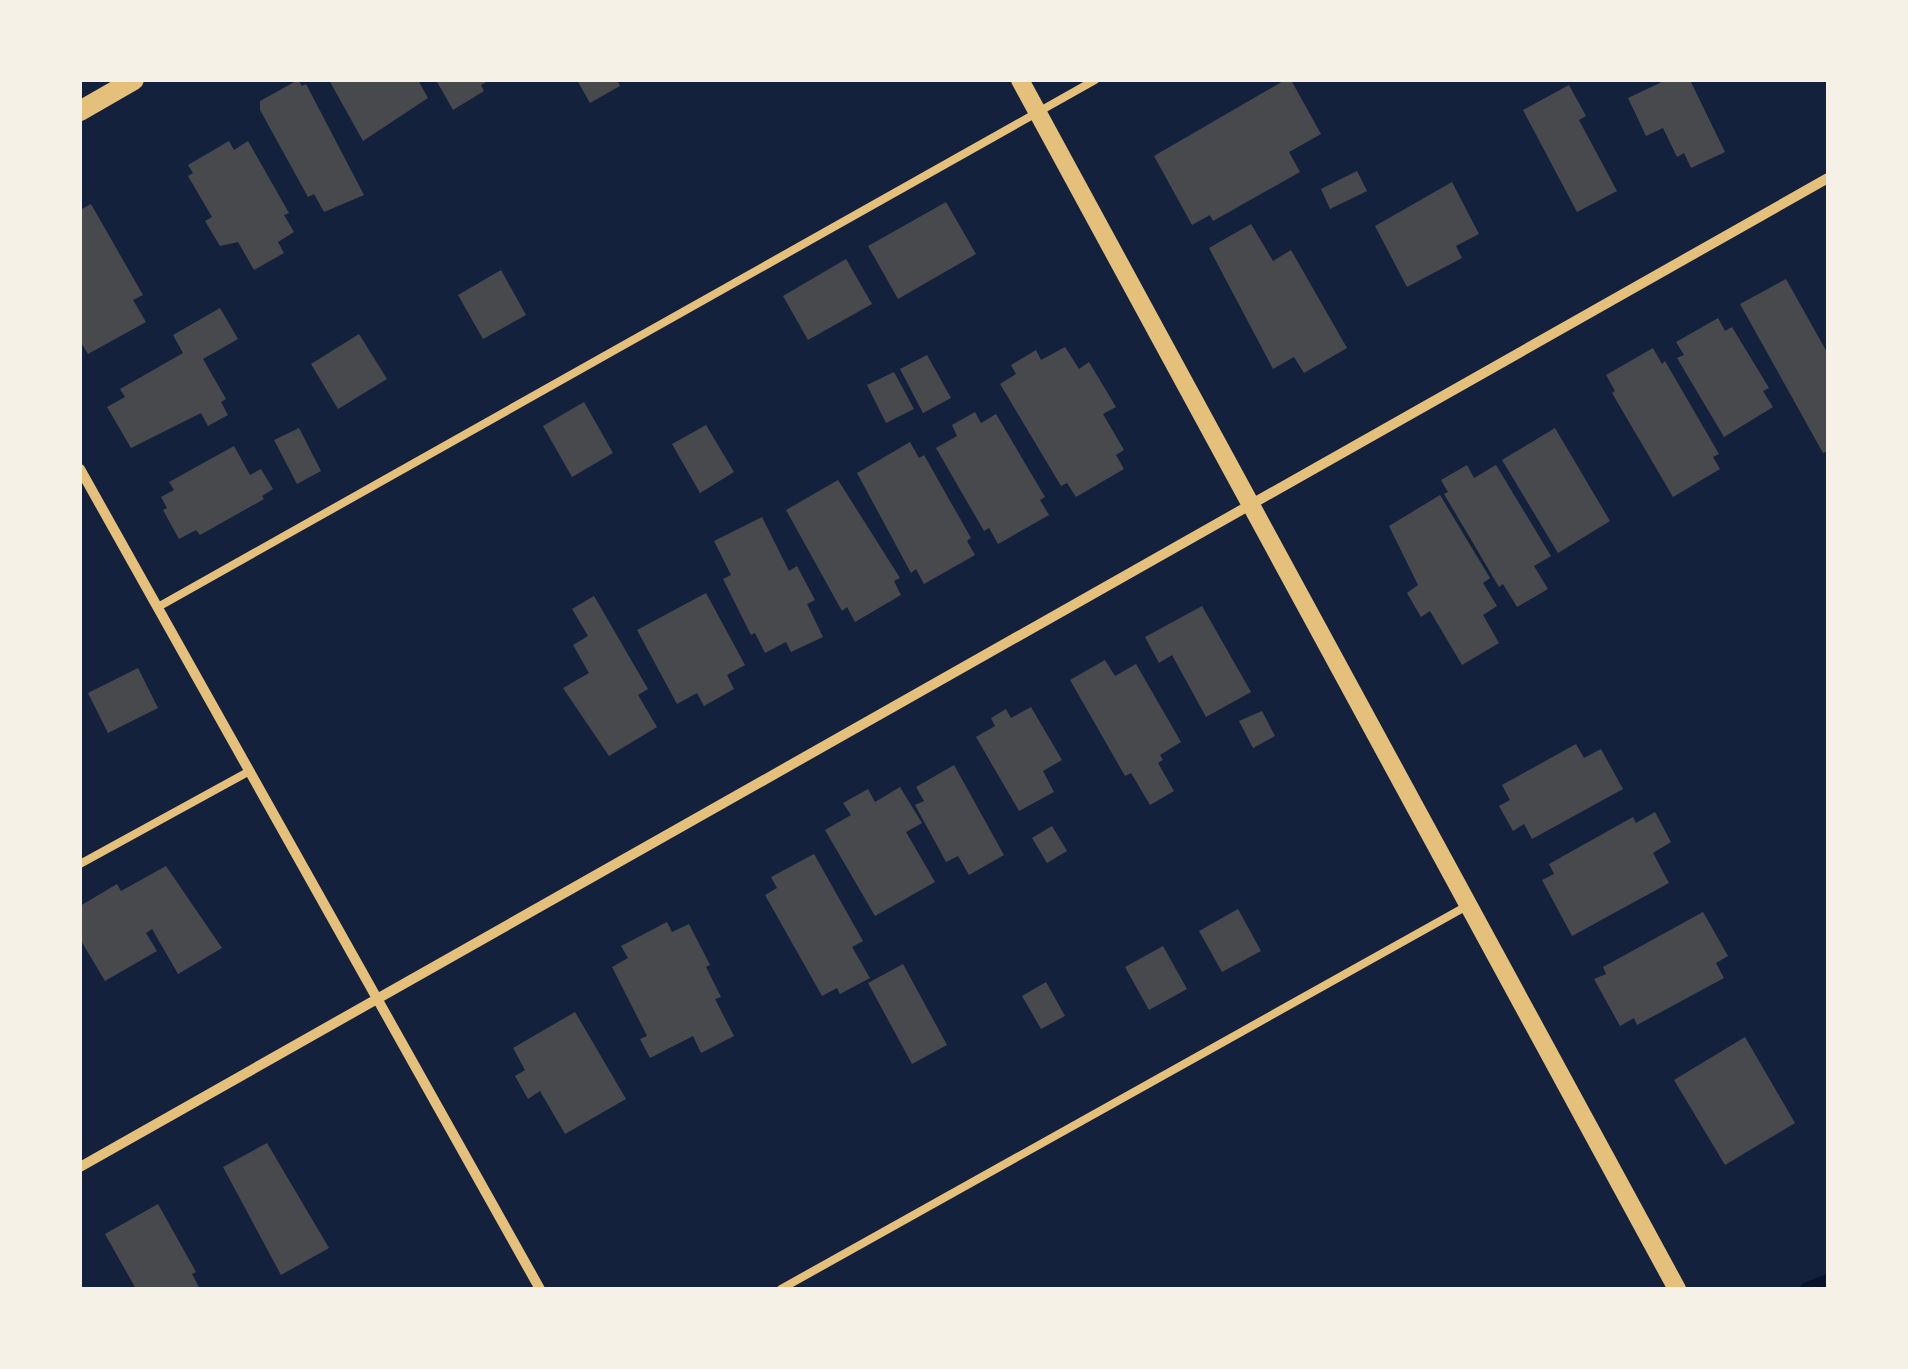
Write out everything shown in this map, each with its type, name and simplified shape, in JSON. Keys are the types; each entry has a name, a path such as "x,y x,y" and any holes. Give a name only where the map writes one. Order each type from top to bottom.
{"main road":[{"path":"80,110 134,80"}],"street":[{"path":"1020,80 1472,904 1677,1289"},
{"path":"80,1167 1828,178"},
{"path":"80,469 540,1289"}],"lane":[{"path":"158,607 1095,80"},
{"path":"80,864 250,771"},
{"path":"781,1289 1472,904"}],"building":[{"path":"298,80 302,86 306,84 364,195 324,212 314,194 308,197 260,110 260,101"},
{"path":"329,80 418,80 428,98 363,141"},
{"path":"436,80 490,80 481,85 484,91 453,110"},
{"path":"577,80 617,80 620,86 590,103"},
{"path":"1291,80 1321,134 1289,152 1300,172 1213,221 1210,215 1192,225 1154,156"},
{"path":"1666,80 1690,80 1725,152 1691,168 1684,153 1677,157 1663,128 1646,136 1628,98"},
{"path":"1569,85 1586,116 1579,120 1617,191 1577,212 1523,110"},
{"path":"229,141 234,150 248,141 289,213 284,215 294,232 278,242 284,253 254,270 238,242 220,246 205,221 212,217 188,176 193,173 188,165"},
{"path":"1357,171 1367,191 1330,209 1321,189"},
{"path":"1452,182 1479,234 1456,246 1462,258 1407,287 1375,226"},
{"path":"946,202 976,254 898,299 868,246"},
{"path":"91,204 143,295 133,300 146,322 88,354 80,341 80,210"},
{"path":"1251,224 1273,261 1291,250 1347,348 1304,373 1294,357 1273,369 1209,248"},
{"path":"846,259 872,304 808,340 783,296"},
{"path":"501,270 526,315 483,339 458,295"},
{"path":"1786,279 1828,354 1828,451 1823,453 1740,304"},
{"path":"220,308 238,339 203,359 226,399 221,402 228,415 208,426 201,413 131,448 107,407 125,397 120,389 183,353 173,335"},
{"path":"1718,318 1725,331 1732,327 1769,388 1763,391 1773,407 1724,437 1677,358 1684,355 1676,342"},
{"path":"359,334 387,379 338,409 311,364"},
{"path":"1065,347 1079,369 1089,362 1116,407 1103,414 1124,450 1116,455 1124,469 1076,497 1067,483 1061,486 1000,384 1016,374 1011,365 1036,350 1041,360"},
{"path":"1653,348 1662,364 1665,361 1719,454 1713,457 1720,469 1673,497 1612,393 1615,391 1606,375"},
{"path":"927,355 951,398 923,413 900,369"},
{"path":"894,372 914,409 886,423 867,385"},
{"path":"584,402 613,453 572,477 543,426"},
{"path":"975,412 981,423 996,414 1045,497 1040,500 1049,515 998,544 989,528 984,531 936,448 957,436 952,425"},
{"path":"706,425 734,472 700,493 672,444"},
{"path":"299,428 321,471 297,484 274,440"},
{"path":"1555,428 1610,521 1558,553 1502,460"},
{"path":"910,442 919,458 924,455 971,538 967,541 975,555 924,584 916,569 911,573 857,473"},
{"path":"234,446 250,475 261,469 273,489 262,496 264,499 200,535 196,530 179,539 163,510 167,508 161,497 174,490 169,482"},
{"path":"1467,465 1474,478 1496,465 1551,556 1534,566 1548,589 1517,607 1503,584 1499,587 1444,494 1448,492 1441,480"},
{"path":"838,480 900,578 894,581 901,595 855,622 847,607 842,611 786,510"},
{"path":"1440,495 1490,578 1483,583 1497,606 1483,615 1499,643 1462,665 1430,611 1421,617 1407,593 1418,585 1389,526"},
{"path":"762,517 789,571 797,566 815,600 807,604 823,637 791,652 786,642 765,653 755,633 751,635 723,579 731,575 714,541"},
{"path":"706,593 745,665 727,675 734,689 704,706 697,693 677,704 637,630"},
{"path":"594,596 648,689 638,695 657,727 609,756 563,688 589,673 573,645 588,636 572,609"},
{"path":"1202,606 1251,692 1206,717 1172,655 1159,663 1145,637"},
{"path":"1105,660 1115,676 1136,664 1181,742 1160,755 1163,760 1158,763 1174,791 1150,805 1131,773 1125,776 1070,680"},
{"path":"138,668 158,708 108,733 88,693"},
{"path":"1031,707 1062,760 1043,771 1054,792 1019,811 976,737 995,726 991,718 1006,709 1011,718"},
{"path":"1262,711 1275,736 1253,748 1239,721"},
{"path":"1576,744 1584,758 1601,749 1623,789 1532,839 1524,824 1513,831 1499,806 1510,800 1502,785"},
{"path":"954,765 1004,855 969,875 958,856 946,862 915,805 924,801 916,787"},
{"path":"900,787 922,823 906,832 935,882 875,916 825,830 851,815 843,803 868,789 875,802"},
{"path":"1655,812 1671,842 1653,853 1669,883 1572,936 1542,880 1554,874 1549,864 1633,817 1636,823"},
{"path":"1052,826 1067,851 1047,863 1032,838"},
{"path":"814,854 863,941 852,947 870,978 840,994 837,988 822,996 765,895 777,888 771,877"},
{"path":"166,866 222,948 178,974 152,929 146,933 157,951 105,981 80,939 80,906 117,884 121,891"},
{"path":"1238,909 1261,951 1222,972 1199,931"},
{"path":"1703,912 1728,956 1716,963 1724,978 1637,1025 1634,1018 1620,1026 1594,979 1606,974 1603,967"},
{"path":"667,922 672,932 689,924 710,965 706,967 721,997 715,999 734,1036 701,1053 693,1036 650,1058 640,1039 647,1036 612,967 628,958 621,946"},
{"path":"1163,946 1187,989 1149,1010 1125,967"},
{"path":"903,964 947,1045 912,1064 868,983"},
{"path":"1046,982 1065,1016 1041,1029 1022,996"},
{"path":"575,1012 626,1099 565,1134 540,1091 528,1099 515,1076 525,1070 513,1048"},
{"path":"1745,1037 1795,1123 1725,1165 1674,1080"},
{"path":"267,1143 329,1248 281,1275 223,1167"},
{"path":"158,1204 196,1272 192,1274 200,1289 136,1289 105,1234"}],"waterway":[{"path":"1807,1289 1828,1281"}]}
